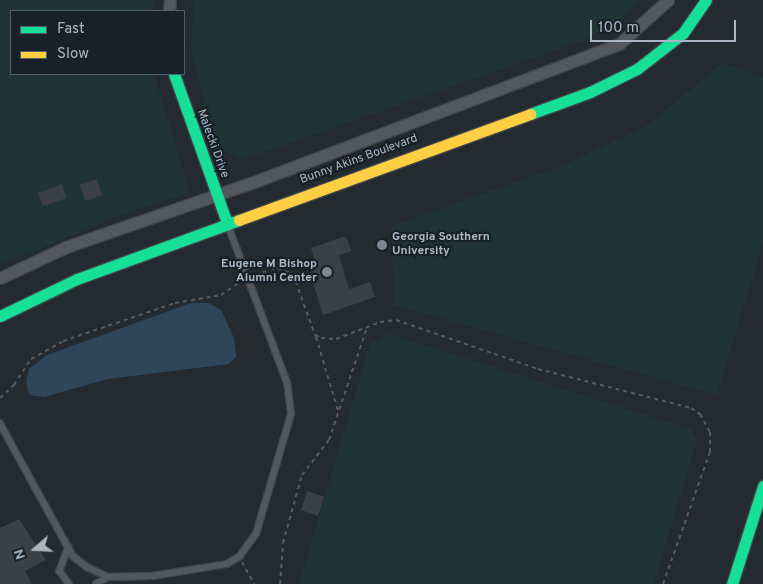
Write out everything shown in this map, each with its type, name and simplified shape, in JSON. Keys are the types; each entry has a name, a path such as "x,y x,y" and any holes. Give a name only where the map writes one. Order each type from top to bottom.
{"main road":[{"name":"Bunny Akins Boulevard","path":"0,316 76,279 590,92 637,68 682,33 706,0"},
{"name":"Malecki Drive","path":"174,75 226,223"},
{"path":"732,584 763,486"}],"street":[{"name":"Bunny Akins Boulevard","path":"0,278 66,247 216,195 619,44 668,0"}],"lane":[{"path":"96,584 108,577 152,576 227,564 239,557 256,534 291,414 287,383 250,278 226,223"},
{"path":"0,423 73,556 108,577"},
{"path":"68,547 60,571 69,584"}],"path":[{"path":"0,398 14,385 31,359 63,341 175,303 221,295 250,278 273,268 293,274 334,390 338,413"},
{"path":"315,335 336,339 367,327 396,320 538,369 691,408 700,414 710,432 710,452 663,584"},
{"path":"280,584 283,543 302,475 326,446 367,327"},
{"path":"239,557 254,584"}],"green space":[{"path":"0,0 153,0 153,10 10,10 10,75 154,75 190,193 130,212 0,265"},
{"path":"194,0 642,0 620,20 582,41 241,160 225,151 209,124 191,49"},
{"path":"722,63 763,77 763,243 717,395 393,305 392,226 561,166 645,127"},
{"path":"389,334 691,429 697,440 654,584 299,584 370,344"}],"water":[{"path":"191,303 209,303 221,310 234,338 236,357 229,364 108,379 44,397 29,395 26,381 29,369 47,355"}],"building":[{"path":"97,179 102,195 85,201 80,185"},
{"path":"62,184 67,198 43,206 38,193"},
{"name":"Eugene M Bishop Alumni Center","path":"346,236 351,251 339,255 349,289 370,282 375,297 323,315 308,267 316,264 311,248"},
{"path":"307,491 324,497 318,516 301,510"},
{"path":"19,519 46,560 25,571 32,584 0,584 0,528"}],"traffic: fast":[{"path":"530,114 590,92 637,69 683,33 706,0"},
{"path":"174,75 227,223"},
{"path":"0,316 77,279 239,220"},
{"path":"732,584 763,486"}],"traffic: slow":[{"path":"239,220 530,114"}],"place":[{"name":"Georgia Southern University","path":"382,245"},
{"name":"Eugene M Bishop Alumni Center","path":"327,272"}]}
